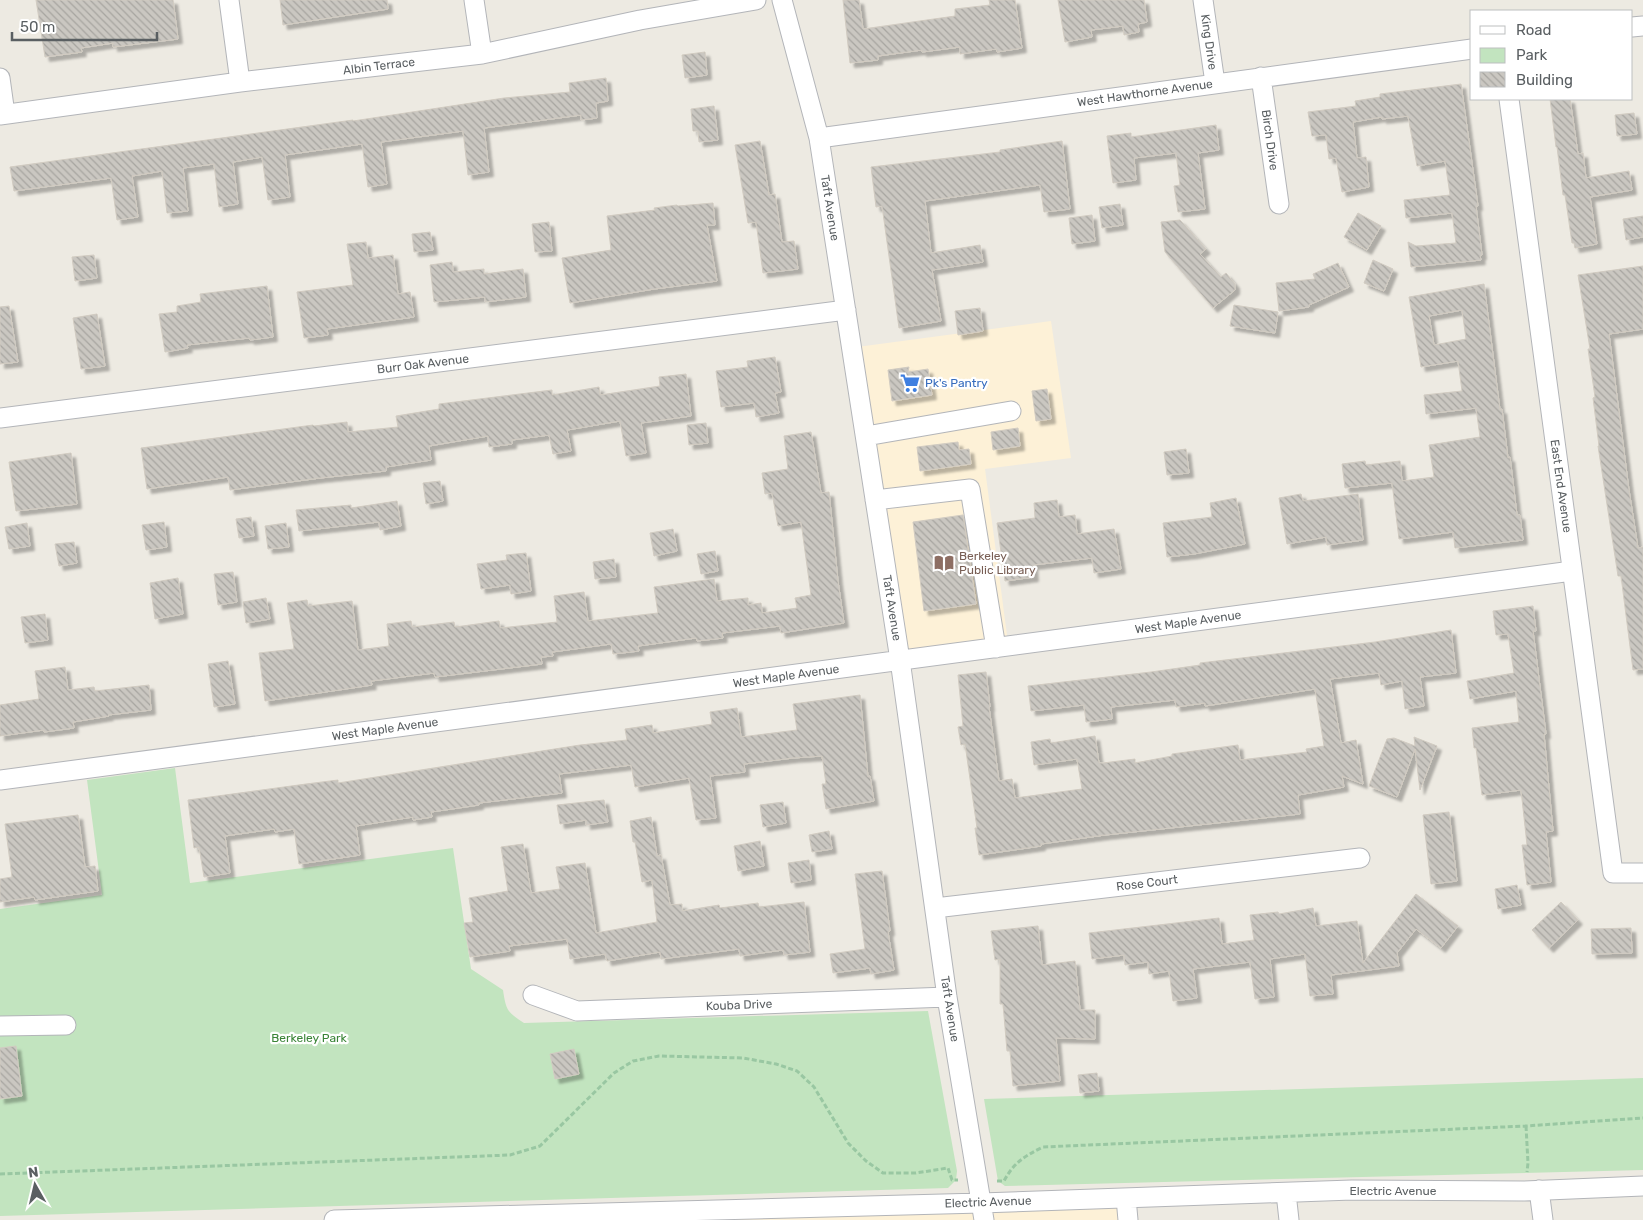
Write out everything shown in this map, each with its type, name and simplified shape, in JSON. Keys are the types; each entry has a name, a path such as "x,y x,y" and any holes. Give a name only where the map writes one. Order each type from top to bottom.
{"street":[{"path":"229,0 240,82"},
{"path":"474,0 482,54"},
{"name":"Albin Terrace","path":"3,114 240,82 482,54 640,20 756,0"},
{"name":"Taft Avenue","path":"782,0 819,138 900,660 947,997 982,1212"},
{"name":"King Drive","path":"1203,0 1215,83"},
{"name":"West Hawthorne Avenue","path":"819,138 1470,49"},
{"name":"Birch Drive","path":"1261,77 1279,204"},
{"path":"0,78 3,114"},
{"name":"East End Avenue","path":"1509,100 1613,873 1643,873"},
{"name":"Burr Oak Avenue","path":"0,418 846,310"},
{"path":"866,436 1010,411"},
{"path":"875,500 970,489 996,648"},
{"name":"West Maple Avenue","path":"0,780 1572,571"},
{"name":"Rose Court","path":"935,908 1360,858"},
{"name":"Kouba Drive","path":"533,995 577,1011 947,997"},
{"path":"0,1026 66,1025"},
{"name":"Electric Avenue","path":"334,1220 982,1212 1126,1198 1352,1190 1532,1191 1643,1186"},
{"path":"1532,1191 1543,1220"},
{"path":"1286,1193 1289,1220"},
{"path":"1126,1198 1128,1220"}],"path":[{"path":"0,1174 510,1155 540,1146 614,1073 633,1061 659,1056 743,1058 776,1064 797,1071 814,1088 848,1143 866,1161 883,1173 916,1173 948,1168 952,1180"},
{"path":"1004,1181 1010,1170 1022,1157 1044,1147 1526,1126 1643,1118"},
{"path":"1526,1126 1532,1191"}],"shaded area":[{"path":"1051,321 1071,458 985,469 1009,650 905,664 857,347"},
{"path":"1117,1202 1120,1220 677,1220"}],"green space":[{"name":"Berkeley Park","path":"175,768 190,883 453,848 471,969 503,990 508,1010 524,1023 928,1011 957,1171 956,1180 948,1188 0,1216 0,909 102,895 87,780"},
{"path":"1643,1078 1643,1170 1005,1186 998,1181 984,1099"}],"building":[{"path":"36,0 173,0 178,39 113,47 113,43 81,48 82,52 45,57"},
{"path":"280,0 387,0 388,9 283,25"},
{"path":"843,0 859,0 863,29 955,16 955,9 990,5 989,0 1015,0 1022,48 997,52 996,49 960,54 960,47 922,52 922,50 878,56 878,60 850,63"},
{"path":"1058,0 1144,0 1147,22 1138,24 1139,32 1124,35 1123,26 1091,30 1092,37 1065,42"},
{"path":"705,52 707,75 685,78 682,55"},
{"path":"606,78 608,101 596,103 597,118 581,120 581,115 484,128 489,172 468,175 463,131 381,142 387,184 368,187 362,144 285,155 290,197 268,200 262,157 233,162 238,204 219,207 214,164 183,168 188,211 167,213 162,171 132,176 138,217 117,220 111,178 14,191 10,167 353,121 504,98 570,92 569,83"},
{"path":"1461,84 1478,206 1476,206 1481,260 1411,267 1408,242 1416,246 1456,243 1452,213 1406,218 1404,200 1450,195 1445,161 1417,166 1408,116 1382,119 1382,117 1353,122 1357,158 1366,157 1369,187 1342,192 1336,158 1329,159 1326,135 1312,136 1308,112 1356,106 1355,101 1380,97 1380,94"},
{"path":"1550,100 1570,100 1578,154 1583,153 1586,178 1629,171 1632,190 1590,197 1597,244 1575,248 1574,243 1572,243"},
{"path":"714,106 718,140 699,142 698,131 693,131 691,109"},
{"path":"1634,113 1637,134 1617,136 1615,115"},
{"path":"1216,125 1219,150 1198,153 1205,209 1178,212 1174,186 1180,185 1176,153 1134,158 1136,180 1113,183 1107,136 1131,133 1131,137"},
{"path":"760,141 769,195 775,194 782,242 794,241 798,269 763,273 756,222 748,223 735,145"},
{"path":"1062,141 1070,209 1044,212 1040,185 925,201 931,253 980,245 983,262 932,270 941,321 899,328 882,206 876,207 871,167 1000,152 1000,150"},
{"path":"713,203 715,225 707,225 717,281 570,303 562,258 611,250 607,216 655,210 654,208 677,205"},
{"path":"1120,204 1123,225 1102,228 1099,207"},
{"path":"1358,213 1381,226 1367,250 1344,237"},
{"path":"1092,215 1095,241 1072,244 1069,218"},
{"path":"1643,216 1643,237 1626,240 1623,219"},
{"path":"1180,220 1206,249 1200,254 1221,277 1226,273 1235,284 1235,290 1213,308 1165,252 1161,222"},
{"path":"549,222 552,251 535,252 532,224"},
{"path":"430,232 433,250 414,252 412,234"},
{"path":"366,242 368,258 393,255 398,294 410,292 414,317 327,329 328,335 304,338 297,292 353,285 347,244"},
{"path":"94,255 97,278 75,281 72,257"},
{"path":"1373,260 1393,269 1384,291 1364,283"},
{"path":"452,262 453,272 484,269 484,274 523,269 526,297 485,302 485,297 434,302 430,265"},
{"path":"1338,263 1349,287 1309,305 1309,307 1279,311 1276,283 1315,279 1313,274"},
{"path":"1643,266 1643,329 1609,334 1638,548 1643,547 1643,669 1633,670 1621,576 1618,576 1598,446 1593,398 1595,397 1588,349 1590,349 1578,275"},
{"path":"1484,284 1500,410 1502,409 1517,515 1520,515 1523,540 1455,548 1453,532 1399,539 1392,483 1345,488 1342,464 1365,461 1366,465 1400,461 1402,481 1434,477 1429,445 1480,437 1476,408 1426,414 1424,395 1462,391 1458,361 1421,367 1409,297","holes":["1462,310 1466,339 1434,345 1429,316"]},
{"path":"267,286 273,337 187,345 188,348 165,352 159,314 177,312 177,306 201,302 200,294"},
{"path":"1234,305 1278,312 1275,333 1230,326"},
{"path":"9,306 18,362 0,364 0,307"},
{"path":"980,308 983,331 958,335 955,311"},
{"path":"97,314 105,366 81,369 73,318"},
{"path":"775,357 781,392 775,393 779,413 756,417 754,403 721,407 716,371 748,367 747,361"},
{"name":"Pk's Pantry","path":"909,367 908,372 928,369 932,395 892,401 888,370"},
{"path":"686,374 691,416 641,423 646,453 626,456 620,421 567,430 571,451 553,454 549,435 512,440 512,444 489,447 488,436 429,446 431,460 386,467 386,471 230,490 228,477 147,489 141,448 347,422 348,432 398,427 396,416 439,409 439,404 552,390 552,395 599,387 600,395 660,386 659,377"},
{"path":"1047,389 1051,419 1036,421 1032,391"},
{"path":"706,423 708,443 689,445 687,425"},
{"path":"1018,428 1020,446 993,450 991,432"},
{"path":"811,432 821,493 829,492 844,623 781,633 780,626 722,633 723,638 697,641 696,638 638,646 639,651 613,654 611,644 552,652 553,656 541,657 542,664 435,677 434,673 371,681 372,685 265,701 259,653 294,649 287,603 307,600 308,606 352,601 358,650 389,646 387,624 411,621 412,627 454,622 455,627 499,621 500,628 557,622 554,596 584,592 588,621 658,613 654,587 714,579 717,601 748,598 748,605 761,603 762,613 797,608 795,598 811,595 801,522 778,526 772,493 765,494 762,473 788,469 784,436"},
{"path":"958,442 959,450 969,449 971,464 920,471 917,447"},
{"path":"1186,449 1189,473 1167,475 1164,452"},
{"path":"71,453 77,504 16,511 9,462"},
{"path":"440,481 443,501 426,504 423,483"},
{"path":"1301,494 1303,501 1358,494 1363,540 1327,545 1326,537 1287,544 1279,498"},
{"path":"1236,498 1245,544 1167,557 1163,523 1212,517 1210,503"},
{"path":"1057,500 1059,517 1075,515 1077,534 1114,529 1121,569 1094,573 1092,558 1033,565 1034,577 1005,581 997,523 1035,518 1034,503"},
{"path":"397,501 401,526 380,530 379,522 299,531 296,510 351,505 351,508"},
{"name":"Berkeley Public Library","path":"963,515 976,604 924,611 913,522"},
{"path":"251,517 254,536 239,538 236,519"},
{"path":"164,522 167,547 146,550 142,525"},
{"path":"27,523 30,546 9,549 5,527"},
{"path":"286,523 289,547 268,549 265,526"},
{"path":"673,529 677,551 654,556 650,533"},
{"path":"74,542 77,563 59,566 55,544"},
{"path":"715,551 718,571 701,574 697,554"},
{"path":"526,553 531,591 511,594 510,585 481,589 477,564 507,560 506,555"},
{"path":"614,559 616,577 595,579 593,562"},
{"path":"233,572 237,602 218,605 214,574"},
{"path":"178,578 183,614 155,619 150,583"},
{"path":"266,598 270,619 246,623 243,602"},
{"path":"1533,606 1536,631 1533,631 1546,734 1544,734 1553,831 1546,832 1551,882 1527,885 1522,845 1527,845 1521,790 1482,795 1472,728 1519,722 1516,691 1470,699 1467,681 1514,673 1508,634 1496,635 1493,611"},
{"path":"45,614 48,640 25,643 21,617"},
{"path":"1451,630 1456,673 1420,677 1424,706 1405,709 1402,681 1381,685 1379,673 1330,679 1341,743 1356,740 1363,784 1342,776 1344,787 1298,795 1300,814 1105,835 979,855 965,744 961,745 958,727 963,726 958,675 986,672 999,781 1012,779 1015,798 1082,789 1077,759 1034,765 1031,742 1050,739 1051,743 1095,736 1099,763 1135,759 1135,763 1172,756 1172,754 1238,745 1240,760 1307,752 1306,749 1324,746 1315,689 1205,706 1205,703 1176,707 1175,700 1111,707 1112,719 1086,722 1084,705 1031,711 1028,686 1151,672 1200,665 1200,663 1375,642"},
{"path":"228,661 235,704 214,707 208,664"},
{"path":"65,667 68,690 94,687 95,691 149,685 151,710 108,715 73,722 74,728 0,736 0,705 39,699 35,671"},
{"path":"860,695 868,777 870,776 874,801 826,809 822,784 826,784 822,756 793,758 744,764 745,772 710,776 716,818 696,820 689,778 635,787 631,765 559,774 562,793 479,803 479,805 431,812 432,817 413,820 413,817 356,826 360,855 299,864 294,829 275,832 274,829 225,836 230,873 204,877 199,847 194,848 188,800 338,780 338,783 580,745 627,740 625,729 652,725 653,733 712,724 710,712 737,708 741,737 797,730 793,704"},
{"path":"1414,737 1437,746 1420,790 1415,749 1397,797 1369,786 1387,739 1394,738 1415,746"},
{"path":"604,800 608,822 586,825 586,820 560,824 557,805"},
{"path":"783,802 786,823 763,827 760,805"},
{"path":"1449,812 1457,881 1431,884 1423,815"},
{"path":"78,815 85,867 95,866 98,891 35,900 34,897 0,902 0,879 12,877 5,824"},
{"path":"651,817 657,856 661,855 670,905 682,904 682,911 719,905 720,908 758,903 759,907 804,902 810,952 784,955 783,950 740,956 739,949 661,959 660,952 607,961 605,954 570,959 567,939 509,946 510,951 470,957 464,923 473,922 469,898 508,891 501,847 523,844 531,893 560,889 556,867 585,863 596,933 657,922 652,880 642,882 630,821"},
{"path":"829,831 832,849 812,852 809,835"},
{"path":"760,841 764,866 738,871 734,846"},
{"path":"809,860 811,880 791,883 788,863"},
{"path":"882,871 894,970 871,974 870,968 833,973 830,954 865,949 855,874"},
{"path":"1517,885 1521,905 1498,909 1495,889"},
{"path":"1416,894 1458,926 1441,948 1416,929 1397,953 1399,966 1331,975 1333,994 1310,996 1305,954 1270,959 1274,997 1255,999 1250,962 1193,969 1197,998 1173,1001 1169,971 1149,974 1148,962 1125,965 1124,955 1092,959 1089,933 1219,918 1222,944 1254,940 1250,915 1278,912 1279,914 1313,908 1316,926 1357,921 1363,963"},
{"path":"1561,902 1578,920 1549,948 1532,930"},
{"path":"1038,926 1042,965 1075,961 1080,1010 1095,1010 1095,1039 1056,1038 1060,1081 1013,1086 1010,1051 1007,1051 1003,1004 1000,1004 1000,959 995,960 991,931"},
{"path":"1631,928 1632,953 1592,954 1591,929"},
{"path":"16,1046 22,1096 0,1099 0,1048"},
{"path":"574,1049 579,1074 555,1079 550,1054"},
{"path":"1097,1073 1099,1091 1080,1093 1078,1075"}],"place":[{"name":"Pk's Pantry","path":"910,383"},
{"name":"Berkeley Public Library","path":"944,563"}]}
